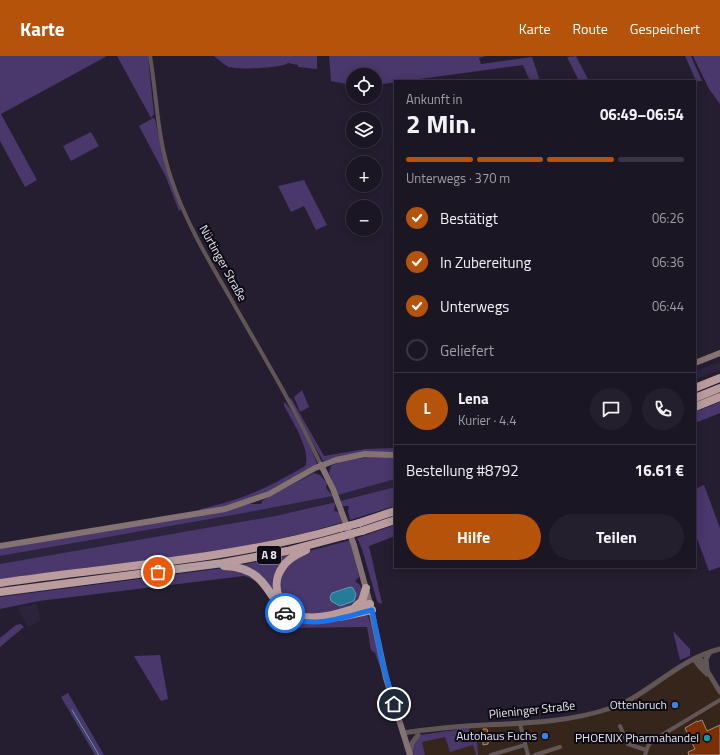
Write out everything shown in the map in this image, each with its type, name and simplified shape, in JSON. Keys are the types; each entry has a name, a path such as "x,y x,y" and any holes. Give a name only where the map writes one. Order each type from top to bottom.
{"highway":[{"path":"696,388 720,378"},
{"path":"696,398 720,388"},
{"path":"696,407 720,397"},
{"name":"A 8","path":"361,527 394,511"},
{"name":"A 8","path":"0,584 220,555 342,532 394,520"},
{"name":"A 8","path":"0,592 207,566 282,552 331,540 342,532"},
{"path":"331,540 301,552 286,563 278,576 278,594 288,610 303,617 321,616 354,608 371,607"},
{"path":"207,566 234,567 252,573 264,583 282,610 297,620 319,621 371,607"},
{"path":"354,608 362,601 366,588"}],"main road":[{"path":"696,363 720,353"},
{"path":"0,546 230,508 276,491 321,465 358,455 394,455"},
{"path":"321,465 332,486 350,534 371,607 385,674 410,755"}],"street":[{"name":"Nürtinger Straße","path":"150,56 160,137 167,167 178,197 199,242 289,403 321,465"},
{"name":"Plieninger Straße","path":"404,735 479,725 520,724 568,718 617,706 640,693 673,670 710,652 720,650"},
{"path":"709,675 706,662 710,652"},
{"path":"697,658 720,692"},
{"path":"620,726 628,744 645,753 650,743 656,738 720,700"},
{"path":"520,724 528,755"},
{"name":"Plieninger Straße","path":"404,735 418,735 425,731"},
{"path":"410,755 412,742 418,735"},
{"path":"491,755 525,745"},
{"path":"535,755 560,747"}],"shaded area":[{"path":"0,56 107,56 1,114 37,180 25,187 0,141"},
{"path":"117,56 148,56 154,114 151,118"},
{"path":"214,56 317,56 317,69 298,67 298,65 288,63 269,67 234,68 225,65"},
{"path":"329,56 487,56 479,58 481,64 532,57 540,80 530,80 523,65 412,80 394,80 394,82 382,84 382,68 346,68 346,84 331,81"},
{"path":"576,56 588,80 578,80 567,57"},
{"path":"685,56 691,56 702,81 696,80"},
{"path":"693,56 720,56 720,104 709,89"},
{"path":"153,118 155,119 165,165 181,209 179,211 166,177 139,126"},
{"path":"91,132 99,146 71,161 63,146"},
{"path":"304,180 327,225 316,230 304,206 291,212 278,186"},
{"path":"720,362 720,370 696,379 696,371"},
{"path":"302,390 309,407 300,412 294,397"},
{"path":"291,398 324,456 365,449 394,448 394,453 364,452 323,461 289,400"},
{"path":"284,402 292,412 302,430 317,464 263,494 226,506 200,511 200,509 228,502 254,492 279,481 305,466 306,452 300,435 284,406"},
{"path":"720,402 720,413 696,423 696,412"},
{"path":"369,457 394,457 394,479 338,495 329,473 331,466 339,462"},
{"path":"314,473 320,475 327,483 326,488 333,496 0,556 0,549 248,504 261,504 263,500"},
{"path":"394,479 394,487 275,516 0,564 0,556 333,496"},
{"path":"704,485 720,528 720,567 709,571 696,536 696,489"},
{"path":"394,487 394,506 350,520 348,511 349,506 342,506 340,501"},
{"path":"336,502 334,511 340,512 344,522 305,533 232,549 0,579 0,564 275,516"},
{"path":"394,525 394,536 369,546 382,603 380,604 377,601 362,549 357,538"},
{"path":"351,540 359,577 355,581 360,585 363,592 356,605 315,616 289,609 278,588 285,566 309,551"},
{"path":"289,555 285,561 277,596 241,565"},
{"path":"224,568 253,575 280,610 295,621 315,624 360,614 368,616 382,672 375,653 371,650 367,627 281,628 273,605 264,590 251,579 244,576 39,601 0,609 0,597"},
{"path":"37,604 41,620 28,627 18,609 19,607"},
{"path":"21,624 24,627 0,647 0,638 16,625"},
{"path":"673,631 690,649 690,656 680,660"},
{"path":"160,655 168,699 161,701 134,656"},
{"path":"699,657 720,692 720,755 417,755 414,742 444,733 449,750 474,742 469,727 551,721 617,706"},
{"path":"68,693 104,755 95,755 61,697"},
{"path":"469,728 473,741 477,741 478,755 476,755 473,745 450,752 445,737 422,742 425,755 413,755 414,740 420,735"}],"water":[{"path":"350,587 353,588 356,594 354,601 340,606 331,601 330,597 332,593"}],"building":[{"name":"PHOENIX Pharmahandel","path":"702,720 707,731 720,725 720,755 689,755 688,752 695,749 685,728 697,721"},
{"path":"483,729 487,729 488,734 492,734 492,741 483,745"}],"waterway":[{"path":"72,710 99,755"}],"way so far":[{"path":"158,572 207,566 233,566 250,572 259,578 285,613"}],"place":[{"name":"Ottenbruch","path":"675,705"},
{"name":"Autohaus Fuchs","path":"545,736"},
{"name":"PHOENIX Pharmahandel","path":"707,738"}],"route":[{"path":"285,613 297,620 313,622 372,610 382,661 394,704"}]}
